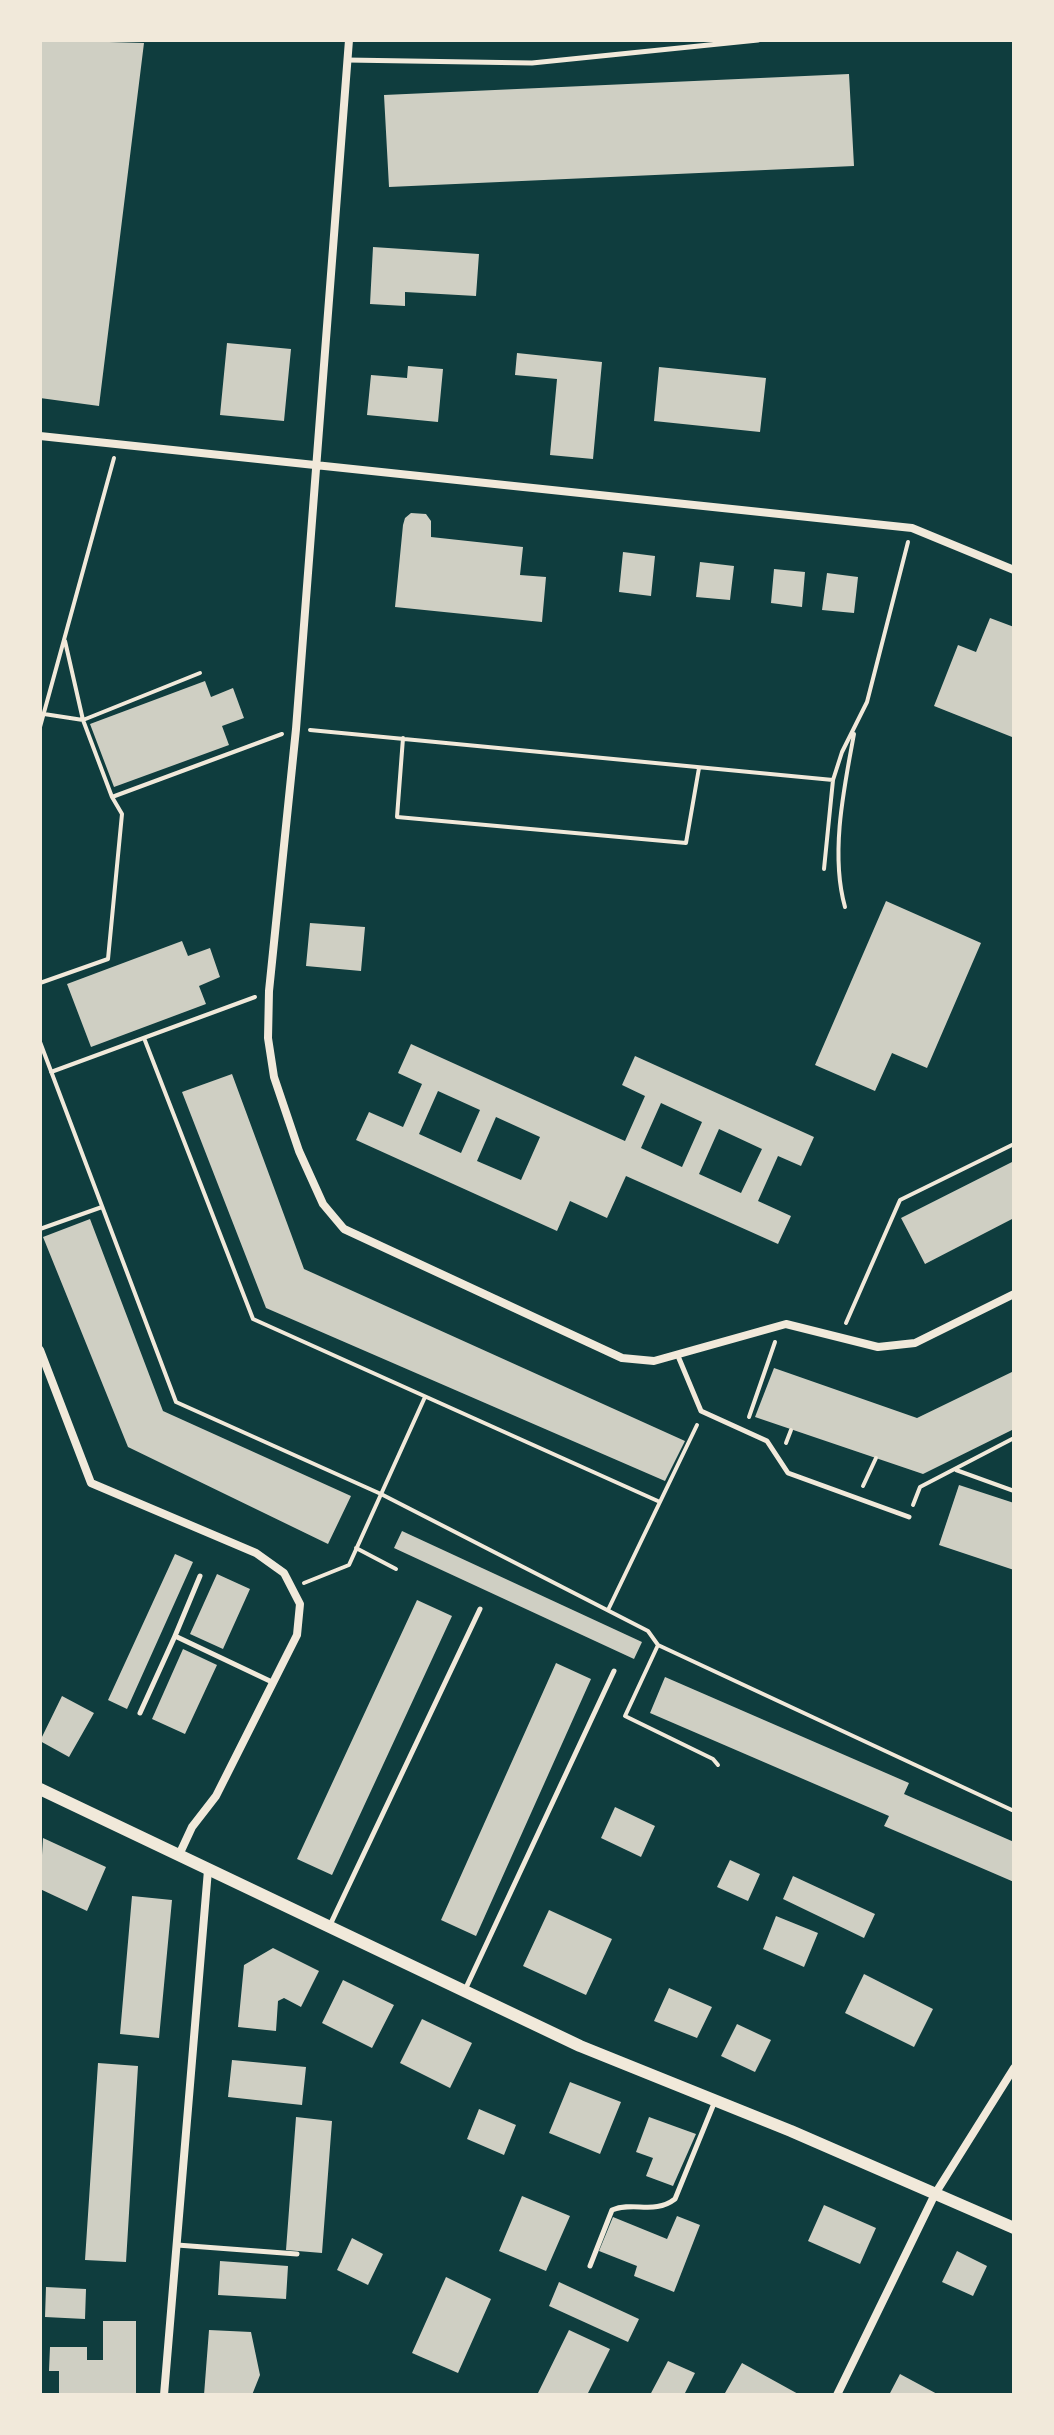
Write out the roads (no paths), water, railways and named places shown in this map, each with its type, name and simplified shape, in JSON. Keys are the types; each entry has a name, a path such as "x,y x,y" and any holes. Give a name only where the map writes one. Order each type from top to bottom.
{"street":[{"path":"349,40 296,729 269,991 268,1038 274,1077 299,1151 323,1204 344,1229 622,1358 654,1361 745,1333 781,1326 878,1347 915,1343 1014,1294"},
{"path":"40,436 912,528 1014,570"},
{"path":"40,1350 91,1483 256,1553 284,1573 294,1587 300,1604 297,1635 216,1796 192,1827 179,1855"},
{"path":"40,1789 580,2046 1014,2228"},
{"path":"164,2395 208,1870"},
{"path":"837,2395 935,2194 1014,2068"}],"lane":[{"path":"347,60 532,63 758,40"},
{"path":"678,1356 701,1411 767,1441 788,1473 909,1517"},
{"path":"140,1713 200,1576"},
{"path":"329,1927 480,1609"},
{"path":"175,1636 273,1683"},
{"path":"464,1993 614,1671"},
{"path":"590,2266 612,2210 626,2206 653,2209 675,2199 715,2101"},
{"path":"177,2245 297,2254"}]}
